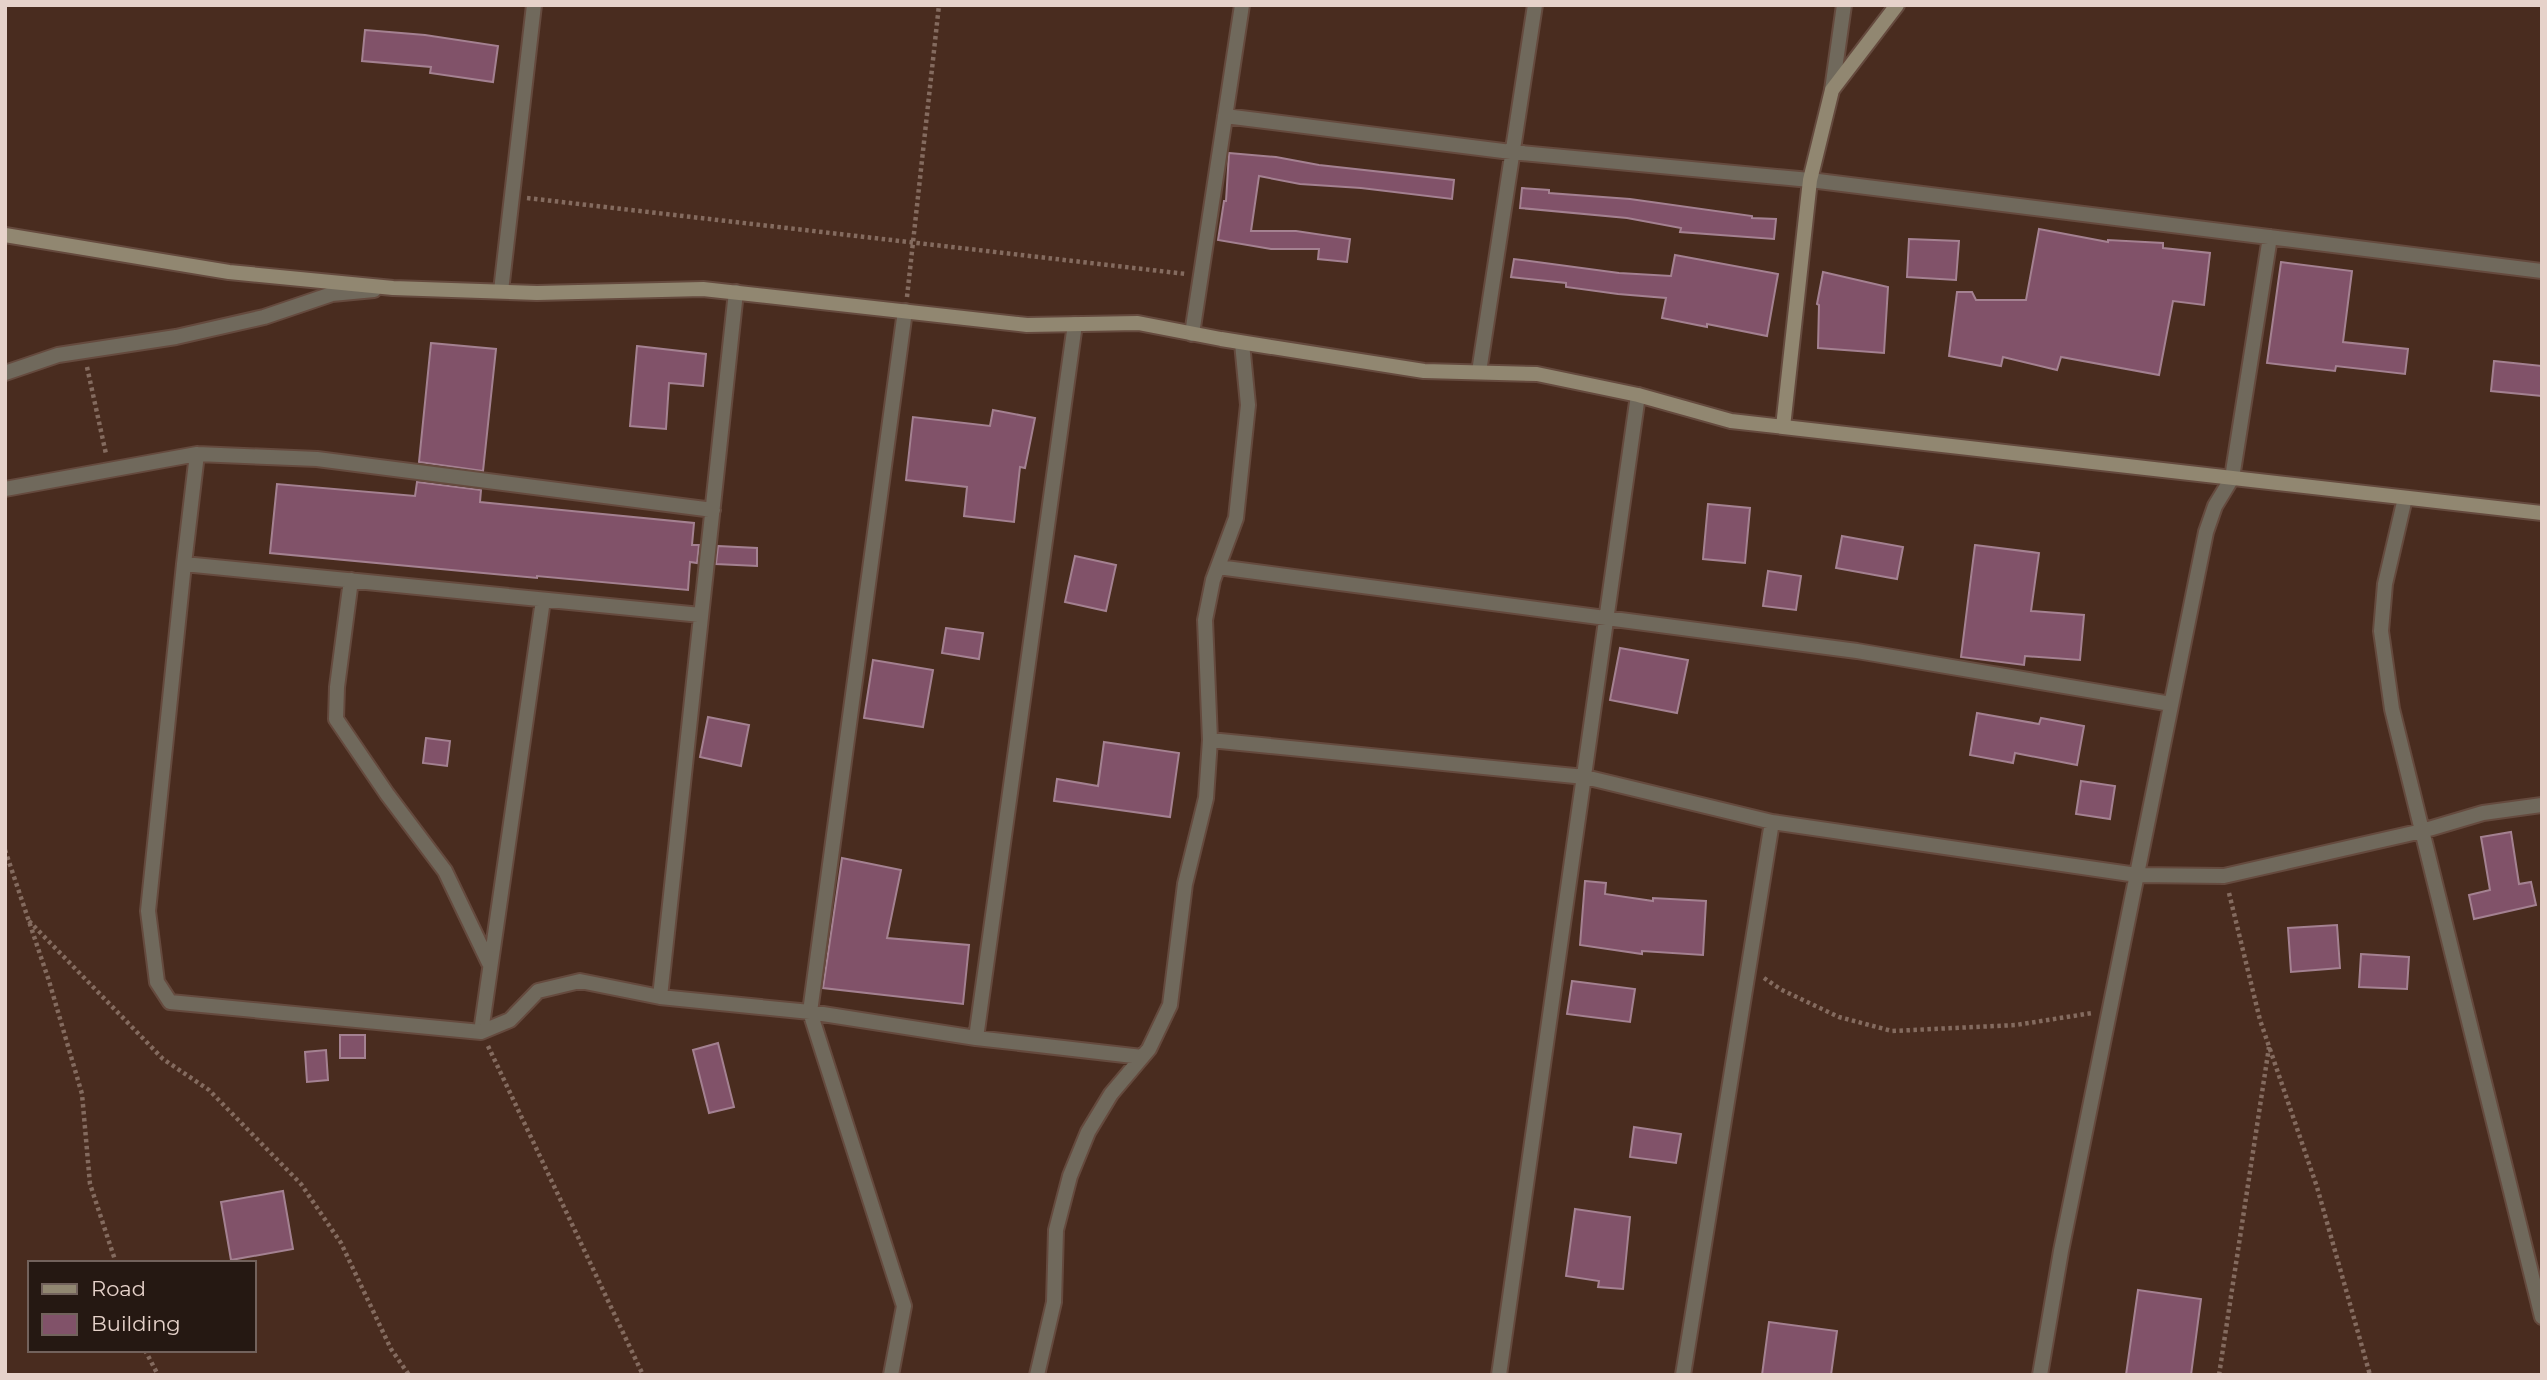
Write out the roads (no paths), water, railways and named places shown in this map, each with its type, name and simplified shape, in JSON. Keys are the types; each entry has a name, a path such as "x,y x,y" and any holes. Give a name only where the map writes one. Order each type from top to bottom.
{"main road":[{"path":"1783,427 1810,180 1832,90 1897,5"},
{"path":"5,235 229,272 393,288 537,293 703,289 1027,325 1138,323 1424,371 1537,374 1638,395 1731,421 2542,513"}],"street":[{"path":"501,291 534,5"},
{"path":"1192,334 1242,5"},
{"path":"1479,372 1535,5"},
{"path":"1832,90 1844,5"},
{"path":"1226,116 1511,152 1810,180 2542,271"},
{"path":"2040,1375 2060,1251 2206,532 2215,506 2232,478 2270,237"},
{"path":"5,373 58,355 176,337 264,317 332,294 393,288"},
{"path":"660,997 736,292"},
{"path":"891,1375 904,1306 810,1012 905,311"},
{"path":"976,1038 1076,324"},
{"path":"1037,1375 1054,1302 1056,1230 1070,1176 1088,1132 1111,1094 1149,1049 1170,1005 1185,884 1206,798 1210,740 1205,620 1213,580 1237,518 1248,405 1242,342"},
{"path":"1499,1375 1638,395"},
{"path":"5,489 197,454 317,459 713,510"},
{"path":"197,454 148,911 157,982 170,1002 481,1032 510,1020 538,991 580,981 660,997 810,1012 976,1038 1142,1057"},
{"path":"2405,498 2385,584 2381,631 2392,709 2542,1317"},
{"path":"184,564 701,615"},
{"path":"1218,567 1857,651 2171,704"},
{"path":"351,580 337,687 336,719 387,794 445,871 490,964"},
{"path":"481,1032 543,600"},
{"path":"1210,740 1585,777 1772,822 2137,875 2224,876 2422,831 2483,813 2542,805"},
{"path":"1683,1375 1772,822"}]}
